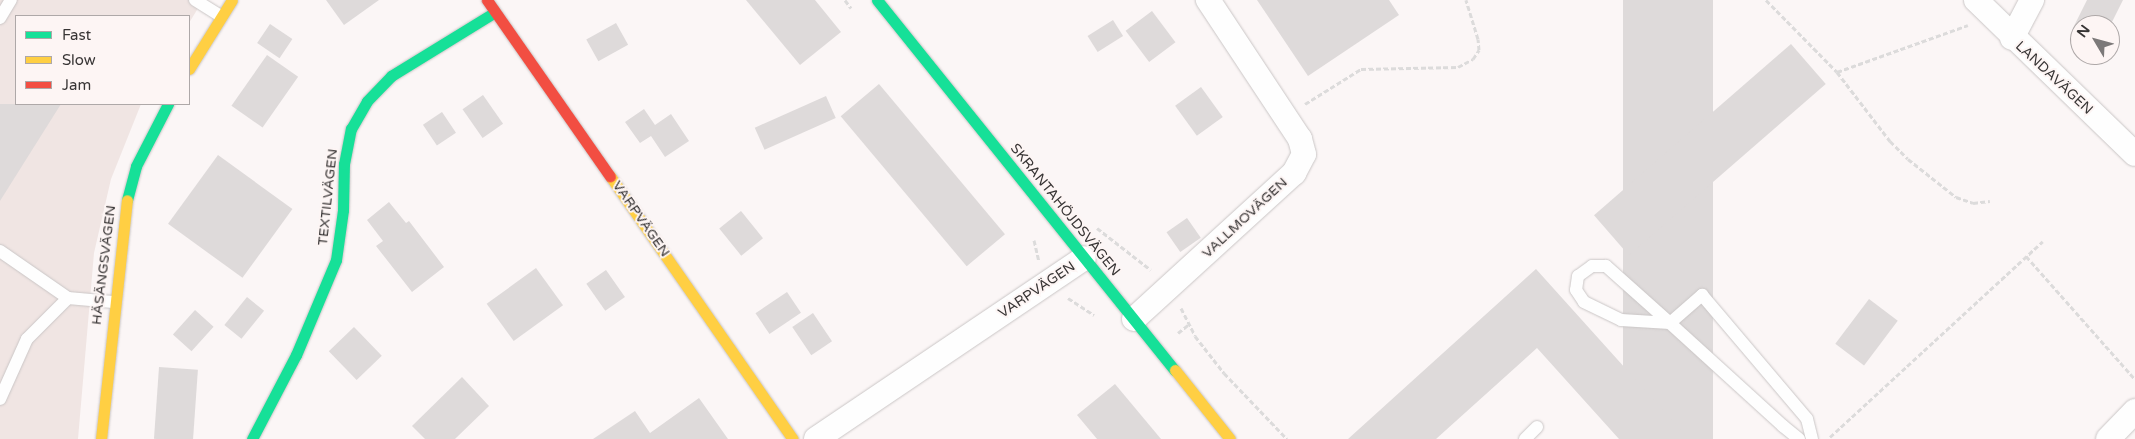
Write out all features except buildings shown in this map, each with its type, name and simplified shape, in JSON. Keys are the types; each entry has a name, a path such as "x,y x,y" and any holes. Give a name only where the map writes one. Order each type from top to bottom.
{"street":[{"path":"190,67 232,0"},
{"name":"VARPVÄGEN","path":"487,0 793,439"},
{"name":"SKRANTAHÖJDSVÄGEN","path":"877,0 1230,439"},
{"name":"VALLMOVÄGEN","path":"1134,319 1294,173 1304,154 1300,139 1208,0"},
{"path":"2012,38 2032,0"},
{"name":"LANDAVÄGEN","path":"1984,8 2012,38 2135,154"},
{"name":"TEXTILVÄGEN","path":"252,439 296,354 336,260 343,210 344,164 351,129 367,101 390,76 496,12"},
{"name":"HÄSÄNGSVÄGEN","path":"101,439 113,302 124,210 136,166 167,105"},
{"name":"VARPVÄGEN","path":"816,439 1084,258"},
{"path":"2108,439 2135,411"}],"lane":[{"path":"0,18 11,0"},
{"path":"196,0 221,16"},
{"path":"0,251 68,298 113,302"},
{"path":"1799,439 1670,323 1606,266 1592,266 1578,276 1576,290 1584,302 1621,320 1670,323 1702,295 1807,418 1812,439"},
{"path":"0,399 26,339 68,298"},
{"path":"1525,439 1537,427"}],"path":[{"path":"1286,118 1361,69 1458,67 1473,58 1478,50 1478,38 1466,0"},
{"path":"1766,0 1837,72 1890,141 1908,159 1956,197 1973,203 1990,201"},
{"path":"1837,72 1984,8"},
{"path":"1092,224 1152,270 1168,289 1192,330 1224,373 1287,439"},
{"path":"1828,439 2043,241"},
{"path":"2026,256 2135,379"}],"shaded area":[{"path":"0,0 203,0 190,21 190,15 15,15 15,105 141,105 111,179 94,253 78,439 0,439"}],"traffic: fast":[{"path":"877,0 1175,370"},
{"path":"252,439 296,355 336,260 343,210 344,164 351,129 367,101 391,76 495,12"},
{"path":"127,200 136,166 167,105"}],"traffic: slow":[{"path":"190,67 232,0"},
{"path":"610,176 793,439"},
{"path":"101,439 127,200"},
{"path":"1175,370 1230,439"}],"traffic: jam":[{"path":"487,0 610,176"}]}
